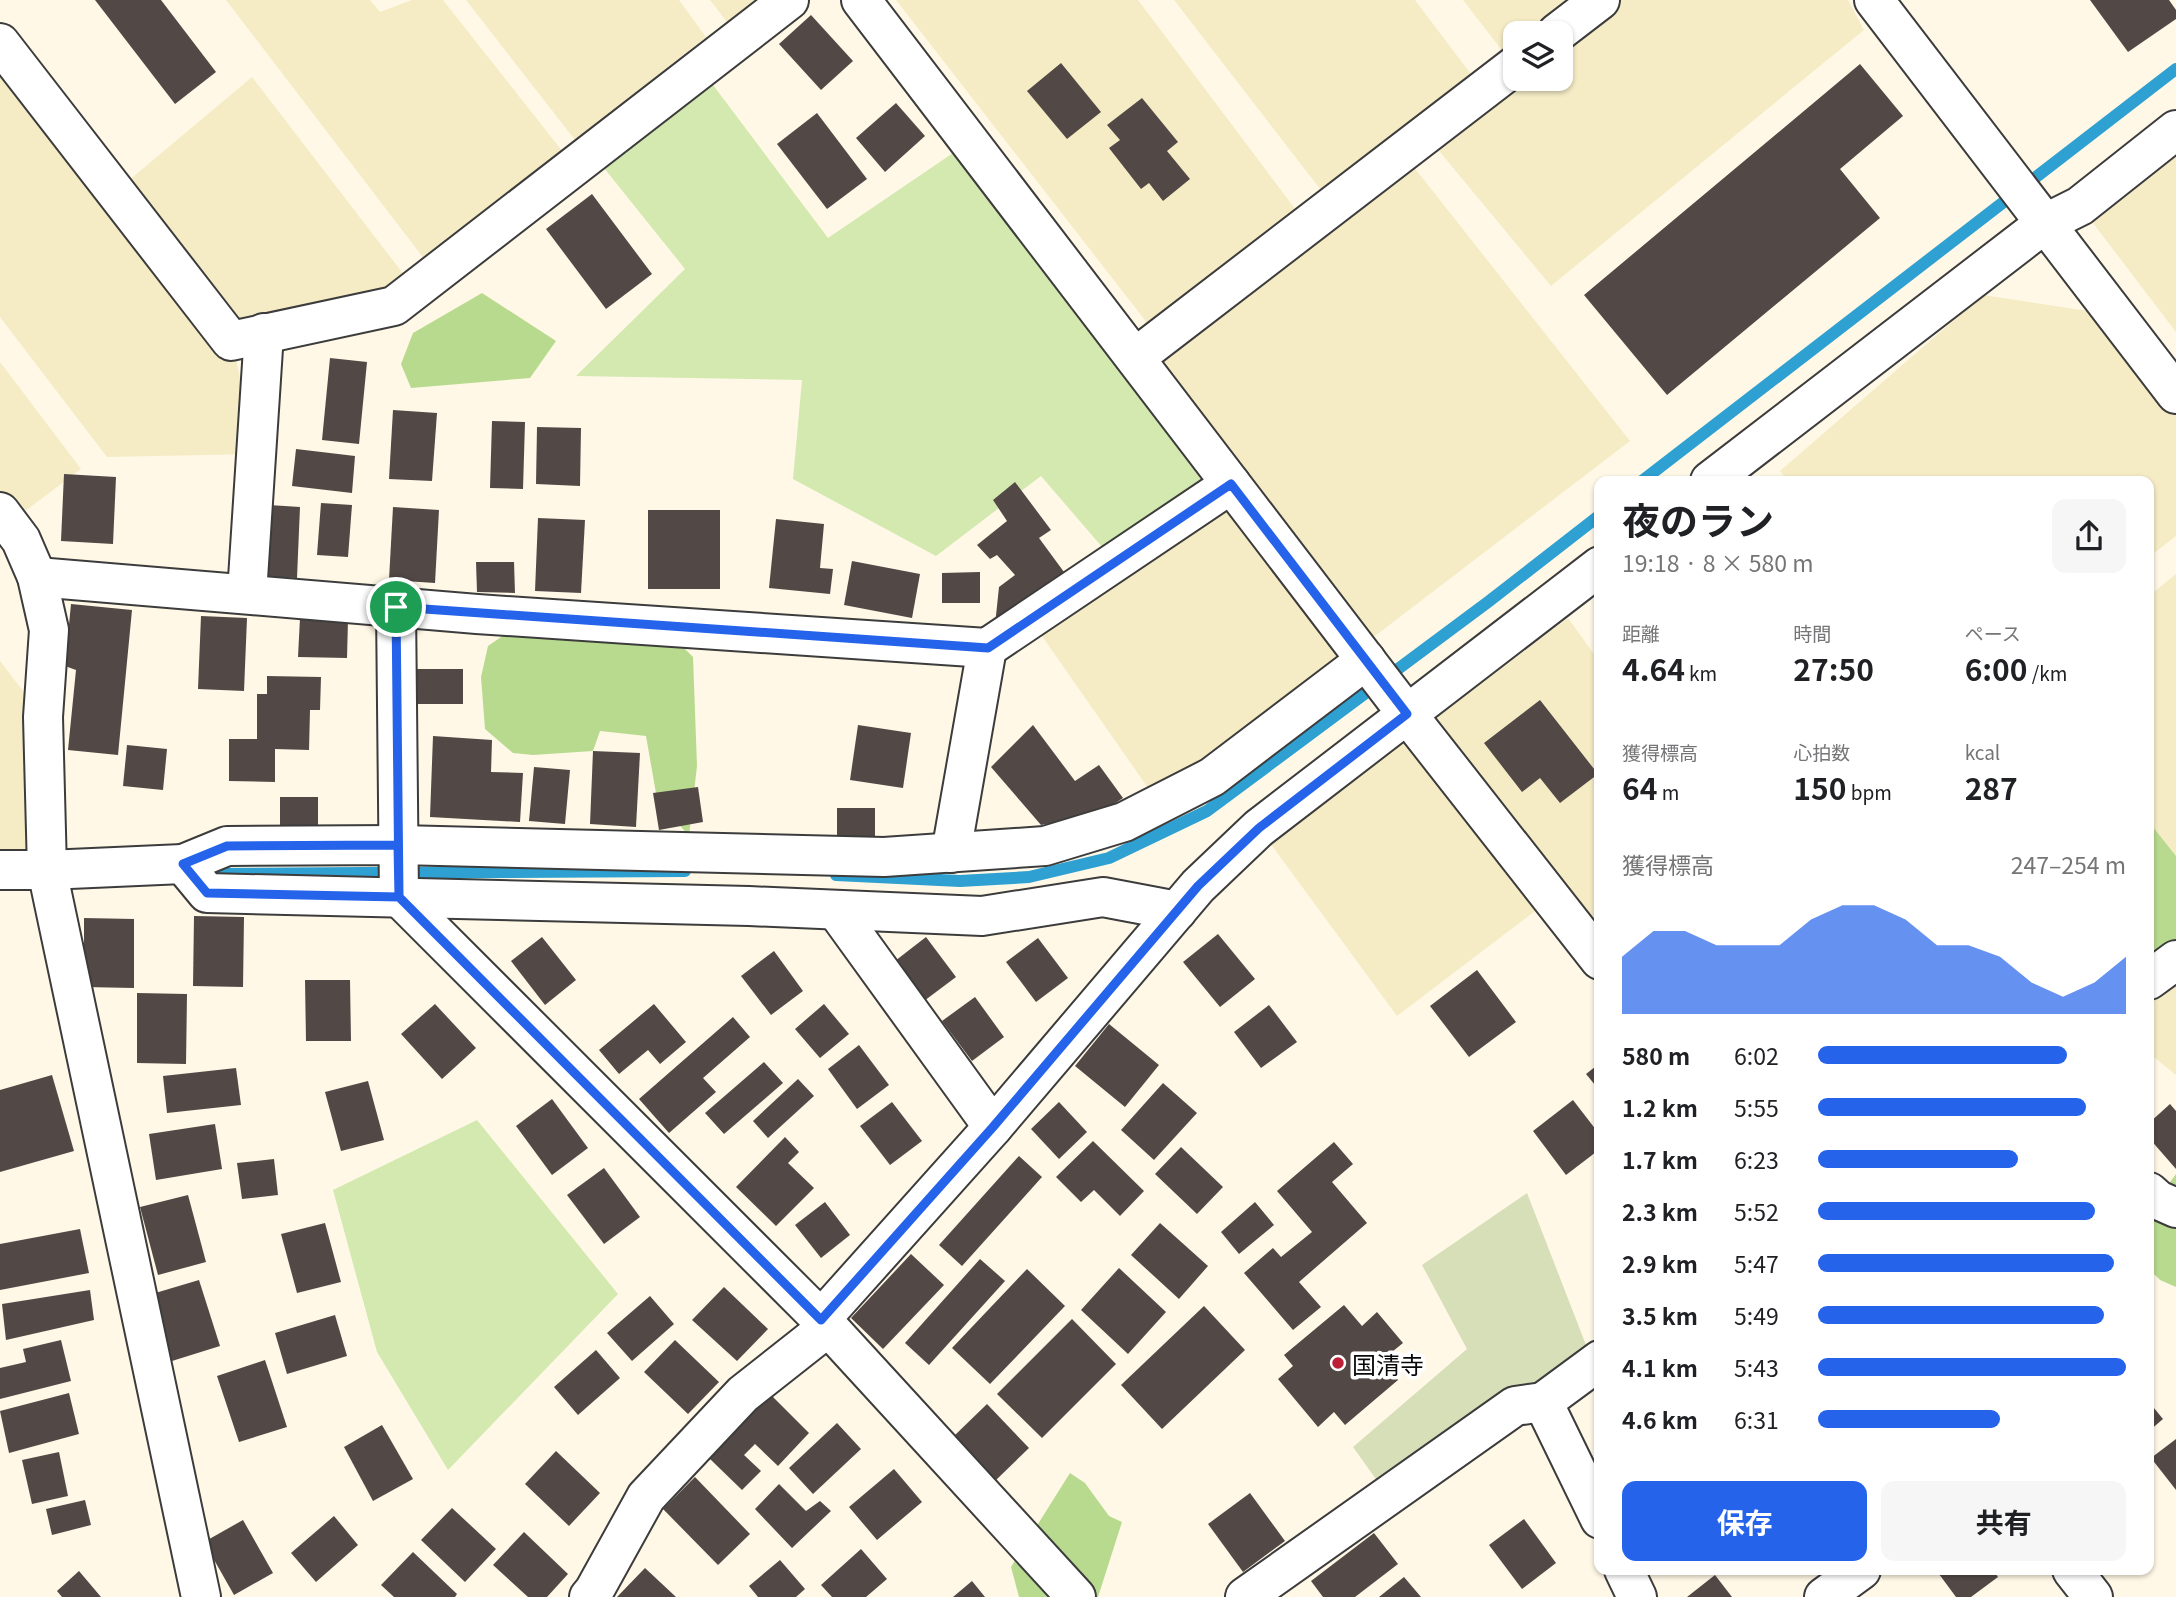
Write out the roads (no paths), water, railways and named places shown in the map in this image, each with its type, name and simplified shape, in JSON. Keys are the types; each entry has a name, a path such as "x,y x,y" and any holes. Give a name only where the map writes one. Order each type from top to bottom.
{"street":[{"path":"0,43 231,341 394,306 789,0"},
{"path":"861,0 1407,714 1594,952"},
{"path":"1572,21 1600,0"},
{"path":"1874,0 2176,394"},
{"path":"1136,358 1503,75"},
{"path":"1716,476 2044,224 2080,206 2176,130"},
{"path":"247,594 264,333"},
{"path":"37,577 396,607 988,648 1231,484"},
{"path":"0,512 20,540 37,577 49,630 43,717 47,870 201,1597"},
{"path":"589,1597 646,1497 743,1394 824,1323 1198,886 1259,828 1594,571"},
{"path":"396,607 399,897 824,1323 1076,1597"},
{"path":"951,853 988,648"},
{"path":"0,870 183,864 227,846 398,845 884,857 1045,846 1124,822 1212,777 1366,660"},
{"path":"183,864 207,893 982,916 1103,897 1177,911"},
{"path":"836,910 993,1127"},
{"path":"2154,976 2176,960"},
{"path":"2154,1196 2176,1208"},
{"path":"1245,1597 1515,1406 1543,1402 1594,1364"},
{"path":"1543,1402 1594,1508"},
{"path":"1626,1575 1637,1597"},
{"path":"1824,1597 1854,1575"},
{"path":"2076,1575 2093,1597"}],"waterway":[{"path":"1648,476 2176,69"},
{"path":"836,875 960,881 1029,877 1109,858 1207,811 1594,520"},
{"path":"200,874 685,871"}],"place":[{"name":"国清寺","path":"1338,1363"}]}
